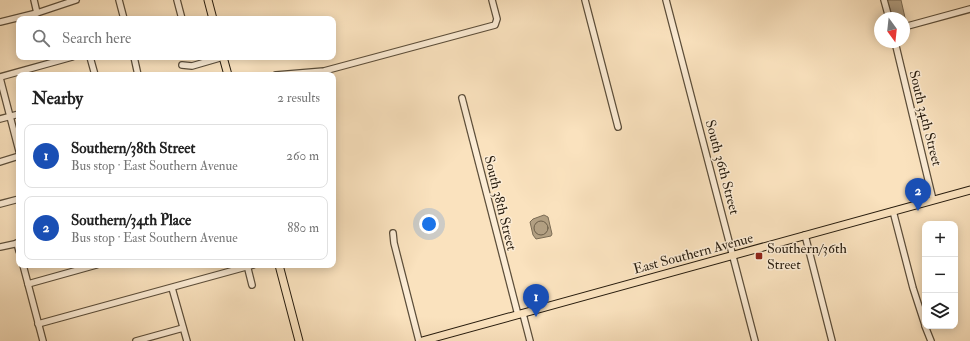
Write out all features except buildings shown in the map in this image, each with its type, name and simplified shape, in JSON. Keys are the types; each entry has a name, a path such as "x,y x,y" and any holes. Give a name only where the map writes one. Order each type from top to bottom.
{"main road":[{"path":"208,0 212,16"},
{"path":"224,60 227,72"},
{"name":"East Southern Avenue","path":"422,341 970,190"},
{"path":"280,268 299,341"}],"street":[{"path":"34,0 37,13"},
{"path":"119,0 123,16"},
{"path":"177,0 181,16"},
{"path":"313,72 324,71 497,23 492,0"},
{"path":"584,0 618,127"},
{"name":"South 36th Street","path":"666,0 734,255 755,341"},
{"path":"884,0 887,12"},
{"path":"25,16 74,1 75,8"},
{"path":"910,25 970,9"},
{"path":"0,22 16,18"},
{"name":"South 34th Street","path":"896,48 933,200"},
{"path":"21,72 62,60"},
{"path":"91,60 94,72"},
{"path":"135,60 137,72"},
{"path":"182,65 192,66 213,60"},
{"path":"16,73 0,78 16,140"},
{"name":"South 38th Street","path":"462,98 520,314 530,341"},
{"path":"0,119 16,115"},
{"path":"0,162 16,157"},
{"path":"0,204 16,200"},
{"path":"893,211 922,316"},
{"path":"393,233 394,243 419,341"},
{"path":"805,235 832,341"},
{"path":"0,247 16,243"},
{"path":"24,268 43,341"},
{"path":"28,284 85,268"},
{"path":"38,324 172,288 239,268"},
{"path":"249,268 252,285"},
{"path":"172,288 187,341"},
{"path":"136,341 183,328"},
{"path":"926,329 931,341"}],"water":[{"path":"887,0 901,0 904,12 891,12"},
{"path":"544,215 548,217 552,234 551,236 536,239 533,235 530,222 533,219"}],"place":[{"name":"Southern/34th Place","path":"918,211"},
{"name":"Southern/36th Street","path":"759,256"},
{"name":"Southern/38th Street","path":"536,317"}]}
